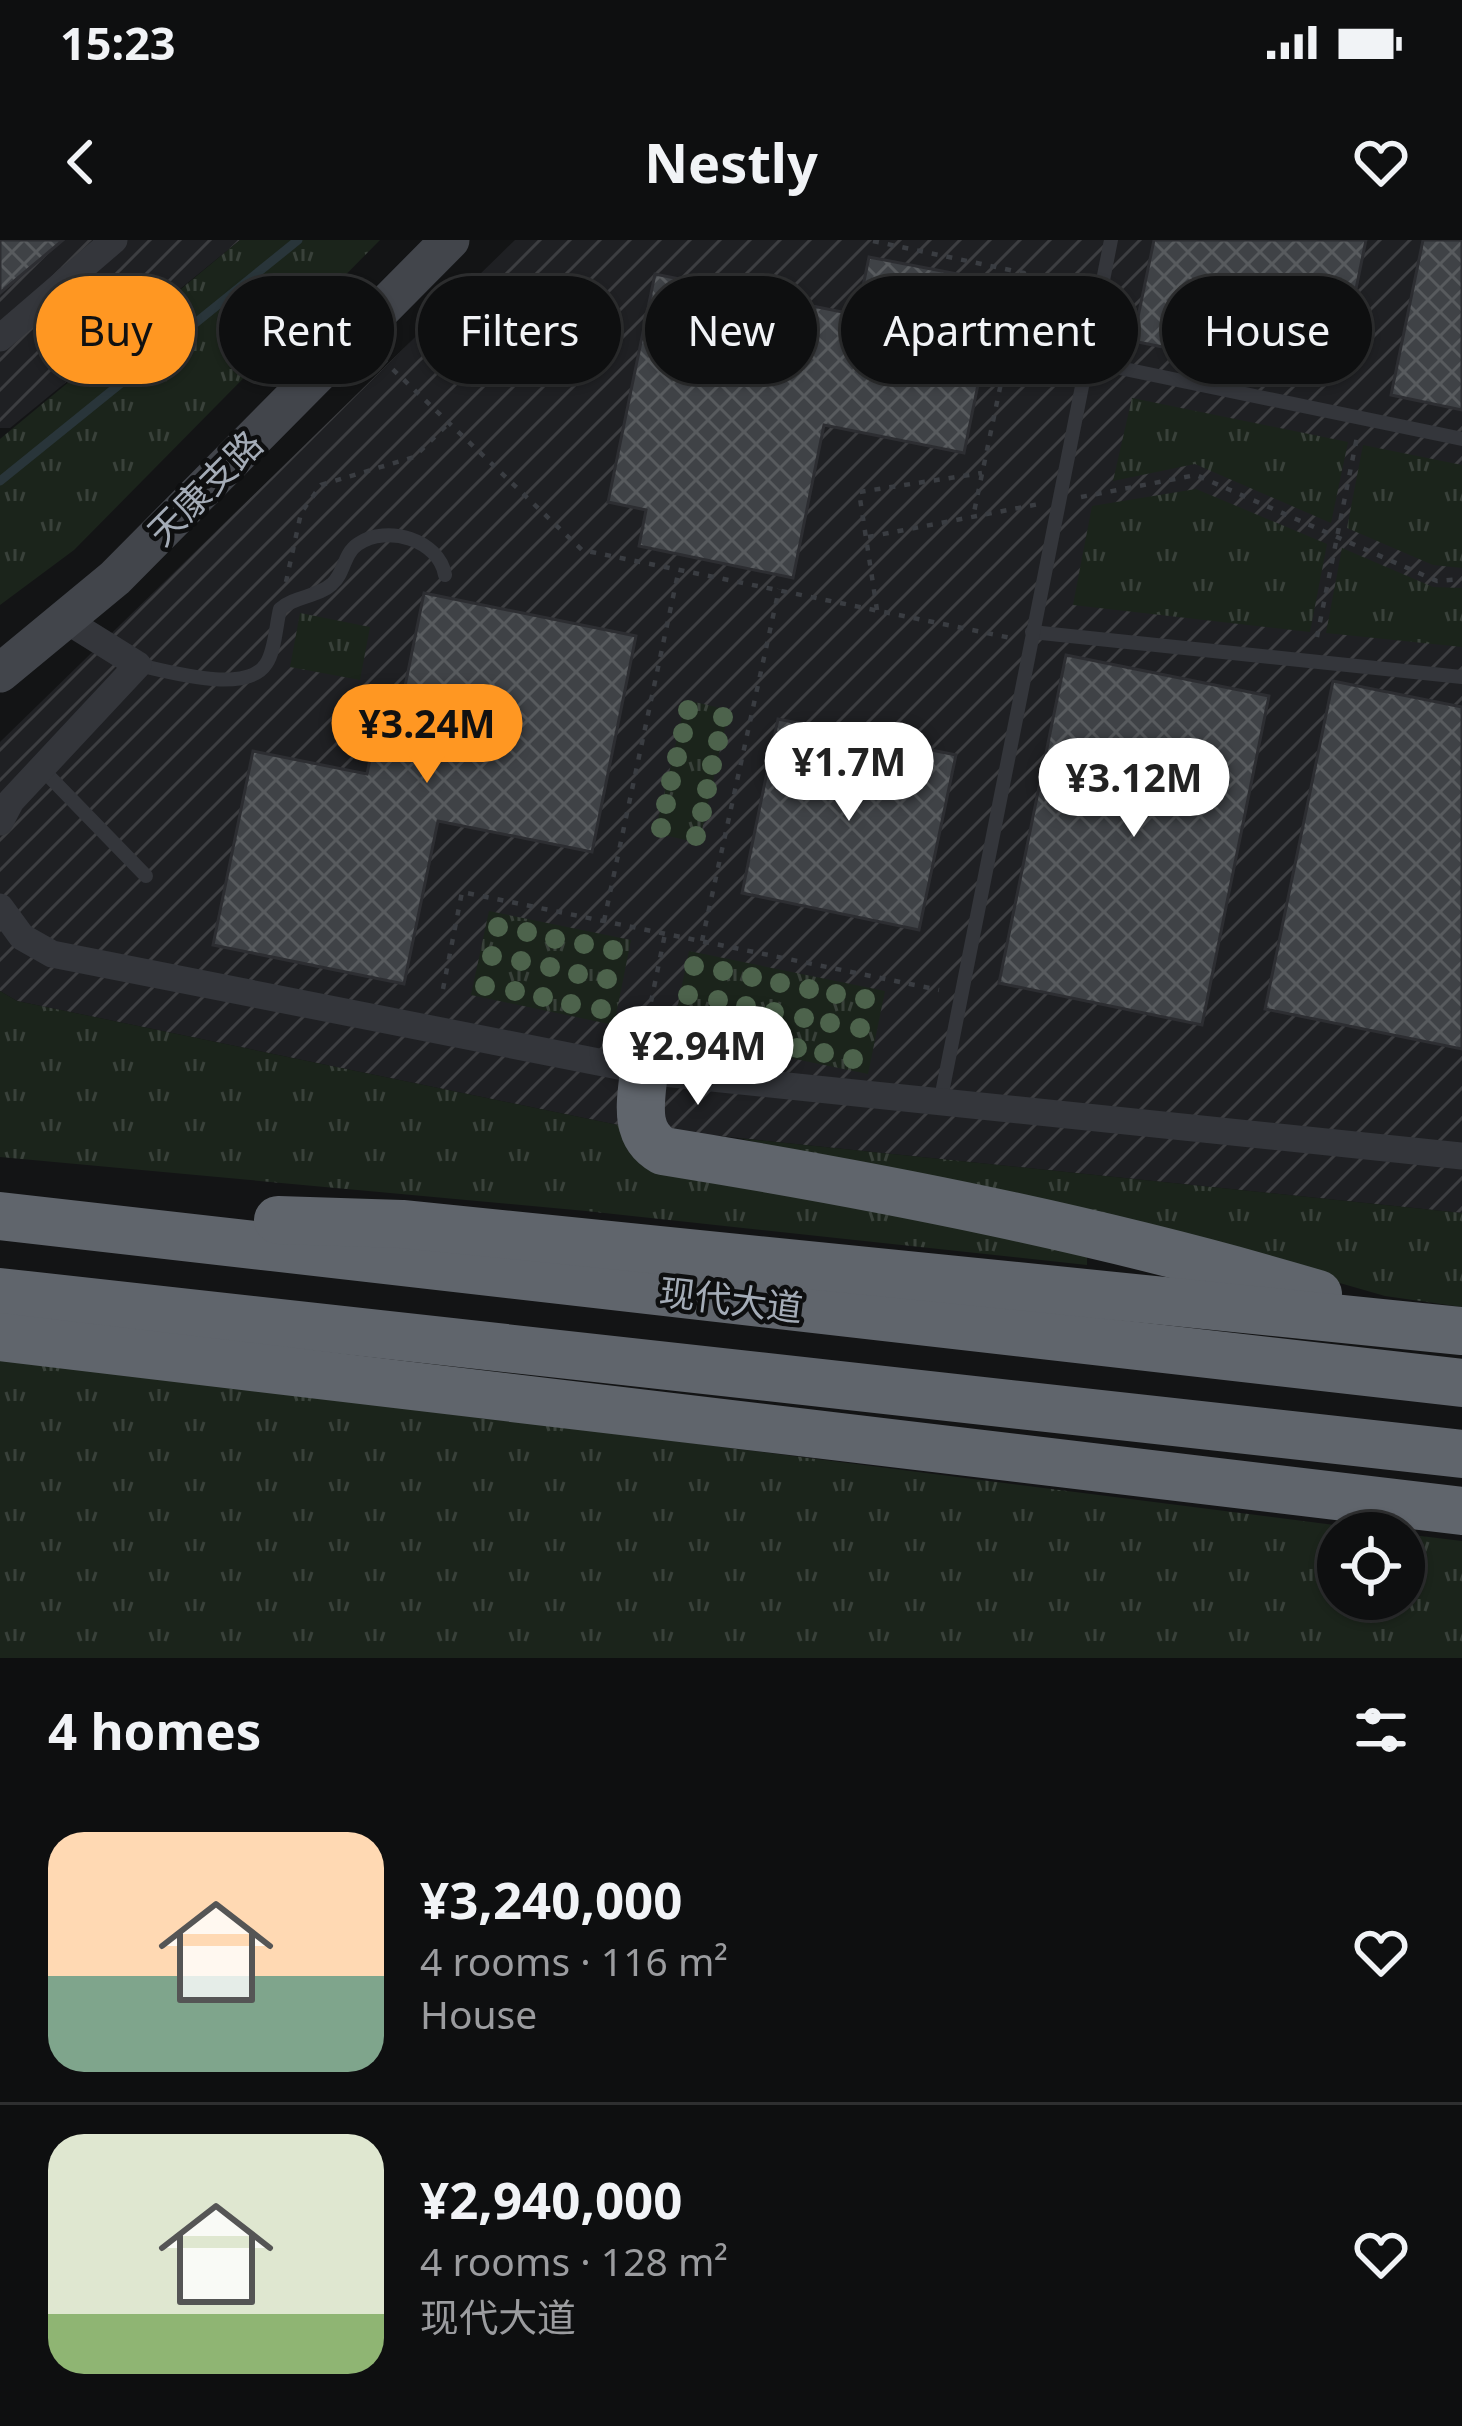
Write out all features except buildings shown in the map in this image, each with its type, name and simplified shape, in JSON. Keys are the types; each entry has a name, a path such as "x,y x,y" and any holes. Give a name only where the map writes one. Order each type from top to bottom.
{"highway":[{"path":"645,1051 640,1118 651,1144 663,1151 977,1206 1205,1261 1444,1329"},
{"path":"0,1213 402,1224 1444,1329"},
{"name":"现代大道","path":"0,1213 1462,1384"},
{"name":"现代大道","path":"0,1292 1462,1454"},
{"path":"0,1337 1462,1511"}],"street":[{"path":"0,338 114,240"},
{"name":"天康支路","path":"0,673 69,622 450,240"},
{"path":"0,822 11,801 138,665 69,622"},
{"path":"0,907 22,937 52,954 941,1098 1462,1156"}],"lane":[{"path":"1103,276 1111,240"},
{"path":"1138,372 1462,439"},
{"path":"941,1098 1081,384"},
{"path":"138,665 219,680 244,678 267,663 280,609 333,584 347,555 375,537 430,547 445,575"},
{"path":"1032,632 1462,677"},
{"path":"41,769 146,876"}],"path":[{"path":"873,241 1023,276"},
{"path":"394,370 582,550 1012,639"},
{"path":"973,517 1001,384"},
{"path":"280,609 301,513 312,494 340,475 414,457 449,423"},
{"path":"1316,637 1357,437"},
{"path":"877,610 860,492 982,473"},
{"path":"1082,497 1196,476 1437,580 1462,579"},
{"path":"867,537 1039,505"},
{"path":"604,922 679,569"},
{"path":"702,941 779,589"},
{"path":"443,989 462,892 939,990"},
{"path":"645,1051 664,934"}],"shaded area":[{"path":"0,240 240,240 195,277 36,276 36,384 64,384 10,428 0,428"},
{"path":"515,240 1462,240 1462,1213 623,1126 17,1001 0,991 0,742 367,384 394,384 394,358 418,335 418,384 621,384 621,276 478,276"}],"green space":[{"path":"240,240 380,240 344,276 219,276 219,384 238,384 74,550 0,605 0,439 66,384 195,384 195,277"},
{"path":"1132,398 1348,442 1331,523 1195,464 1113,481"},
{"path":"1363,445 1462,465 1462,568 1433,565 1347,528"},
{"path":"1196,489 1327,544 1310,632 1073,605 1092,506"},
{"path":"1342,548 1433,587 1462,588 1462,647 1326,633"},
{"path":"300,613 370,627 360,680 290,667"},
{"path":"686,700 729,710 699,843 655,833"},
{"path":"489,911 631,940 614,1025 471,995"},
{"path":"689,951 885,991 868,1074 672,1034"},
{"path":"0,991 17,1001 623,1126 1087,1252 1087,1265 586,1211 0,1157"},
{"path":"738,1138 1462,1213 1462,1307 1385,1296 1204,1244"},
{"path":"0,1355 1317,1523 1317,1620 1425,1620 1425,1537 1462,1541 1462,1658 0,1658"}],"waterway":[{"path":"0,481 298,240"}]}
